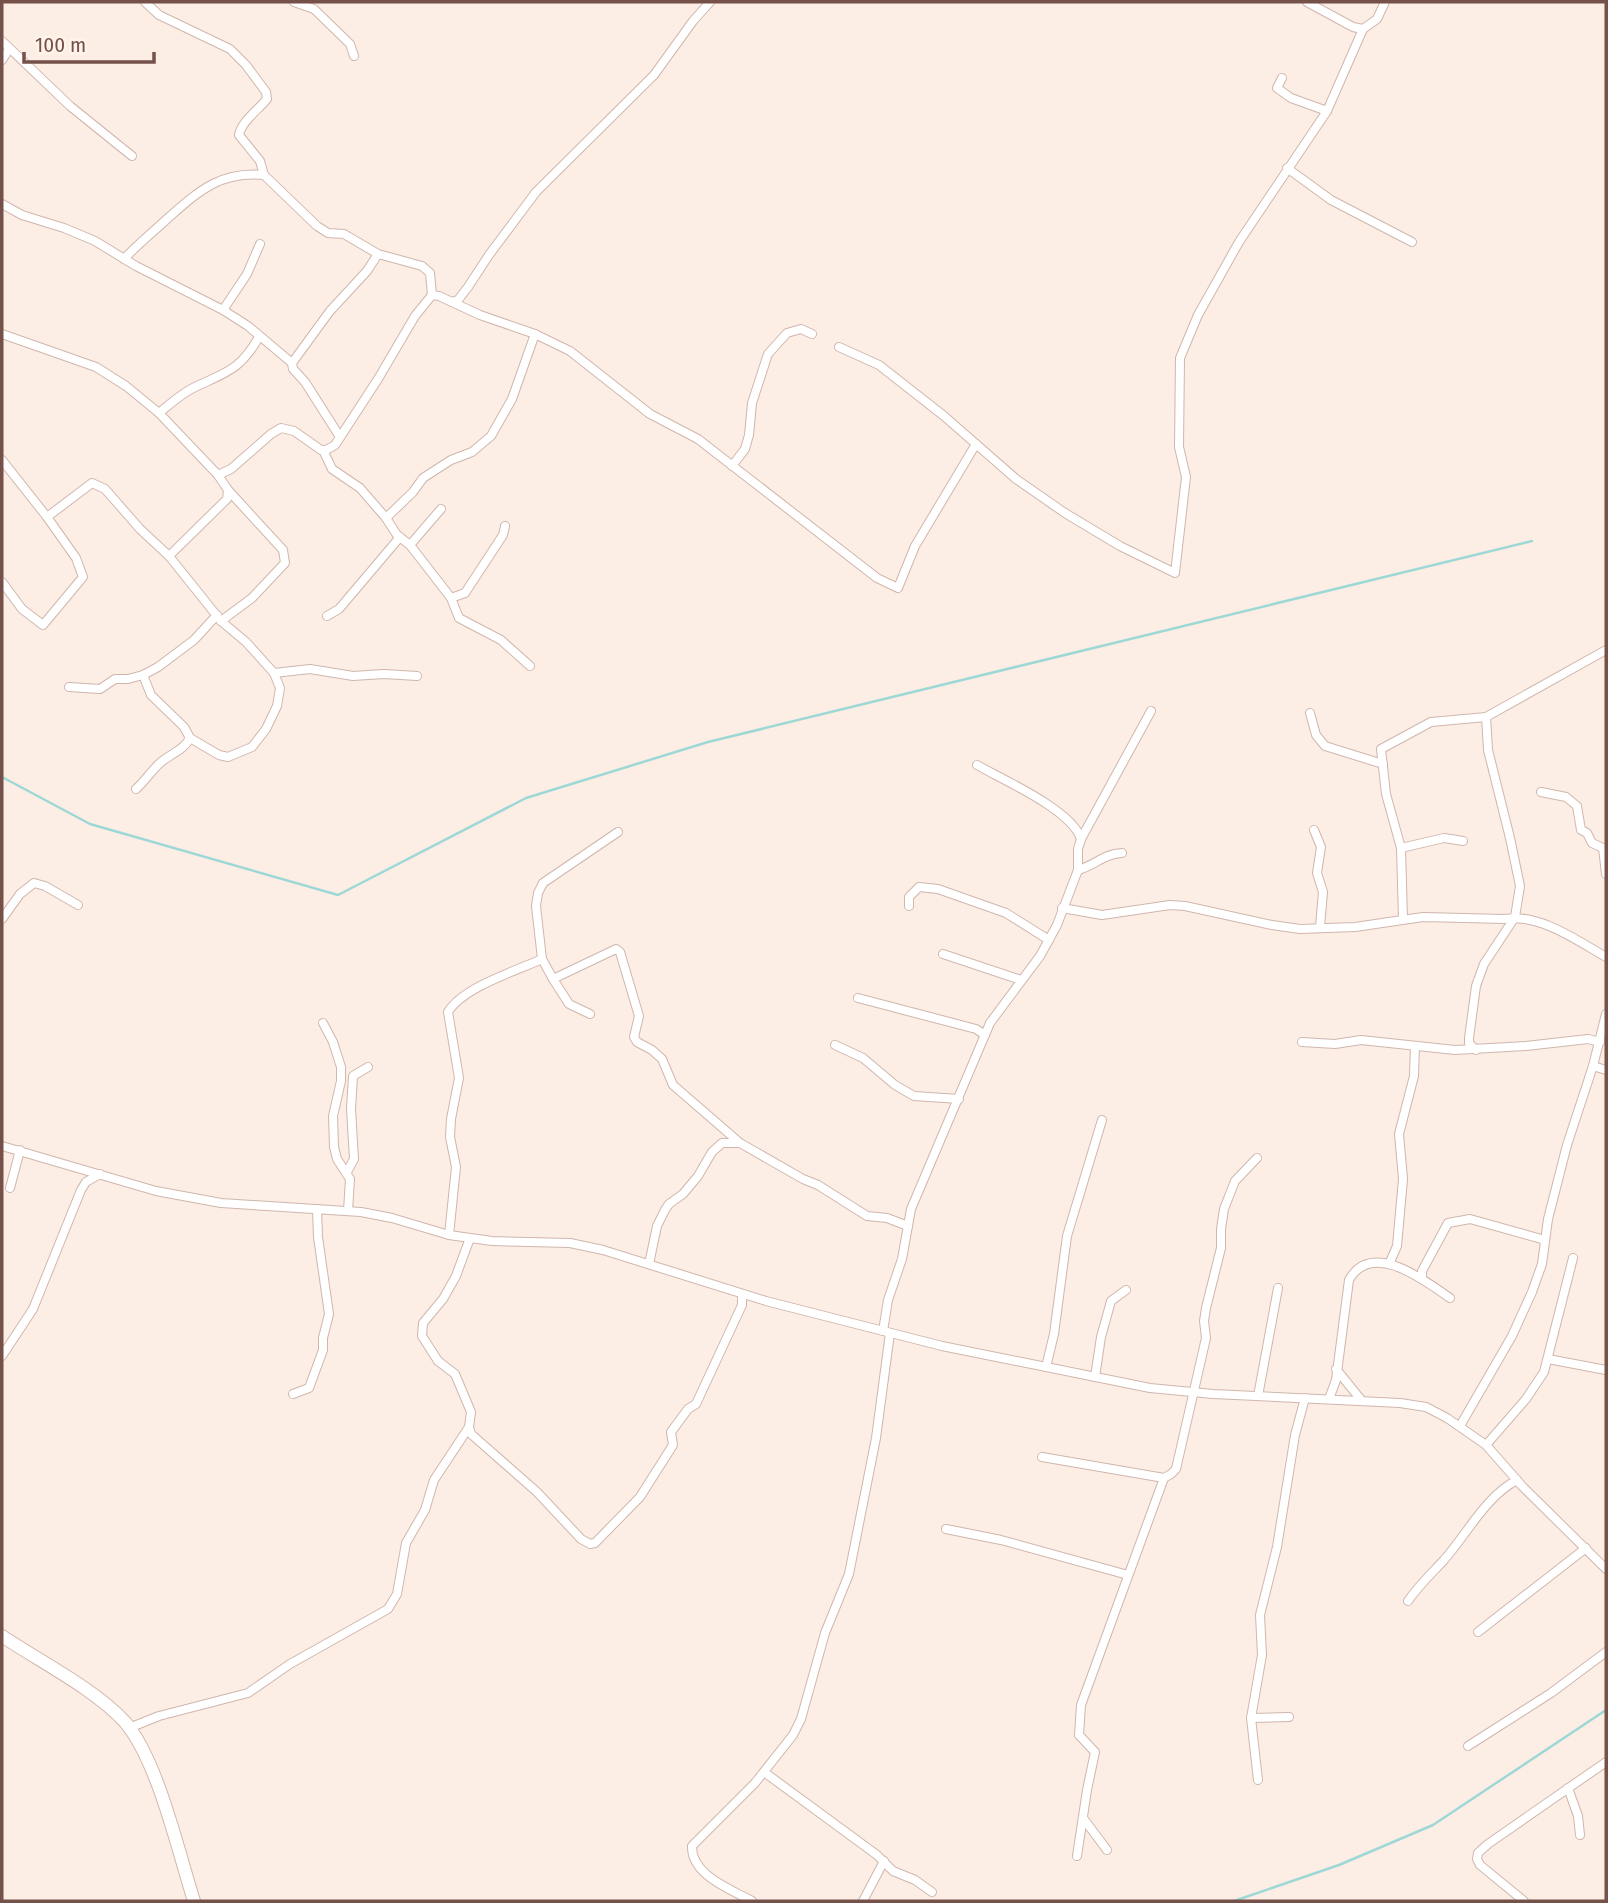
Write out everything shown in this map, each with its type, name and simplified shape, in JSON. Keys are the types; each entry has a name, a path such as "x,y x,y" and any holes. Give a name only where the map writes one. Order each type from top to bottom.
{"main road":[{"path":"2,1636 97,1698 129,1728 145,1754 159,1789 194,1901"}],"street":[{"path":"145,2 159,15 230,50 246,65 266,92 267,99 255,114 245,121 239,135 260,161 264,175 317,226 328,233 344,233 378,254 422,266 430,273 432,295 415,316 335,445 323,450 315,448 294,431 281,428 231,469 218,475"},
{"path":"294,2 314,9 350,44 354,56"},
{"path":"452,302 458,300 468,288 536,192 654,75 710,2"},
{"path":"1307,2 1363,30"},
{"path":"839,346 879,365 1016,479 1065,513 1120,546 1175,573 1186,477 1179,447 1180,358 1198,315 1239,242 1327,111 1363,30 1377,19 1385,2"},
{"path":"2,41 70,106 132,156"},
{"path":"2,60 9,49"},
{"path":"1282,78 1277,88 1291,98 1327,111"},
{"path":"1287,168 1331,200 1412,242"},
{"path":"124,259 188,199 212,183 248,173 264,175"},
{"path":"2,204 22,215 95,241 223,310 248,327 292,363 293,369 305,382 329,424 340,437"},
{"path":"223,310 247,274 260,244"},
{"path":"292,363 330,311 367,271 378,254"},
{"path":"432,295 536,334 570,351 650,414 698,439 877,578 898,588 915,547 976,444"},
{"path":"732,466 745,449 752,403 768,354 787,332 801,329 812,334"},
{"path":"2,334 96,367 126,386 159,413 218,475 228,490 283,550 285,563 252,598 219,618 194,640 143,675 115,679 100,689 69,687"},
{"path":"386,518 413,492 423,478 451,460 472,452 491,436 512,399 536,334"},
{"path":"159,413 194,387 220,378 232,370 253,349 259,337"},
{"path":"323,450 332,469 360,488 400,537 410,545 451,598 459,618 501,640 530,667"},
{"path":"2,460 76,558 83,577 43,625 22,609 2,582"},
{"path":"47,517 92,483 105,489 140,529 169,556 219,618 246,642 274,673 280,688 266,729 252,747 228,757 219,755 190,738 184,727 151,695 143,675"},
{"path":"169,556 227,499 228,490"},
{"path":"410,545 441,509"},
{"path":"451,598 465,593 503,535 505,526"},
{"path":"327,616 339,608 400,537"},
{"path":"1403,919 1401,848 1386,794 1381,749 1431,722 1486,717 1606,650"},
{"path":"274,673 310,669 353,676 417,676"},
{"path":"751,1901 708,1876 697,1866 692,1846 764,1772 793,1735 801,1719 825,1633 849,1574 876,1438 888,1300 902,1259 911,1209 990,1023 1040,956 1057,925 1078,870 1081,839 1151,711"},
{"path":"1310,713 1316,735 1325,746 1383,764"},
{"path":"1476,1050 1469,1043 1469,1038 1476,986 1484,964 1515,917 1520,886 1488,750 1486,717"},
{"path":"136,789 150,777 159,764 186,746 190,738"},
{"path":"977,765 1058,811 1074,825 1081,839"},
{"path":"1541,792 1566,797 1577,806 1581,830 1587,833 1592,843 1603,848 1606,874"},
{"path":"1314,830 1321,847 1317,873 1323,892 1320,927"},
{"path":"590,1014 569,1004 542,959 536,906 538,893 543,883 618,832"},
{"path":"1401,848 1444,838 1462,841"},
{"path":"1078,870 1091,867 1108,854 1122,853"},
{"path":"2,919 20,894 34,883 45,886 78,905"},
{"path":"909,906 909,897 919,887 938,889 1006,913 1049,940"},
{"path":"1062,908 1102,915 1170,905 1185,906 1300,929 1355,927 1403,919 1515,917 1544,924 1606,957"},
{"path":"553,979 616,949 620,952 639,1016 634,1037 662,1059 673,1086 740,1143 803,1180 818,1185 867,1216 887,1218 908,1226"},
{"path":"943,954 1021,980"},
{"path":"449,1235 456,1167 450,1137 451,1119 459,1078 448,1012 454,1004 480,988 542,959"},
{"path":"858,998 976,1029 985,1035"},
{"path":"1460,1426 1512,1336 1542,1264 1548,1219 1606,1014"},
{"path":"323,1023 341,1067 341,1081 333,1116 334,1147 337,1158 350,1179 348,1211"},
{"path":"1302,1042 1335,1044 1361,1041 1384,1045 1476,1050 1588,1039 1600,1042"},
{"path":"835,1045 863,1058 889,1080 914,1096 959,1099"},
{"path":"1390,1262 1397,1246 1404,1179 1399,1134 1413,1076 1415,1046"},
{"path":"1593,1066 1606,1070"},
{"path":"347,1172 354,1159 351,1109 353,1076 368,1067"},
{"path":"1046,1367 1055,1334 1068,1236 1101,1120"},
{"path":"649,1264 657,1226 669,1203 684,1194 717,1147 722,1143 740,1143"},
{"path":"2,1146 156,1191 221,1203 348,1211 392,1217 449,1235 492,1241 570,1243 603,1250 742,1294 886,1332 1150,1388 1400,1402 1426,1407 1460,1426 1486,1445 1606,1569"},
{"path":"10,1188 20,1150"},
{"path":"1077,1856 1095,1752 1079,1735 1081,1705 1164,1478 1176,1469 1206,1338 1204,1321 1222,1248 1224,1209 1236,1181 1257,1158"},
{"path":"2,1356 33,1309 81,1190 86,1182 100,1174"},
{"path":"292,1394 309,1388 317,1371 328,1314 317,1237 317,1209"},
{"path":"1422,1278 1422,1271 1448,1223 1470,1219 1545,1240"},
{"path":"470,1238 456,1276 443,1299 423,1323 422,1336 438,1361 455,1374 471,1412 471,1433 537,1492 581,1539 590,1544 595,1543 640,1497 661,1467 673,1446 671,1432 688,1409 696,1404 742,1305 742,1294"},
{"path":"1486,1445 1544,1372 1573,1258"},
{"path":"1329,1399 1336,1380 1349,1280 1361,1266 1390,1262 1422,1278 1450,1298"},
{"path":"1258,1396 1278,1288"},
{"path":"1095,1377 1101,1337 1111,1301 1126,1290"},
{"path":"1548,1359 1606,1370"},
{"path":"1336,1369 1362,1401"},
{"path":"1258,1780 1251,1718 1262,1656 1261,1615 1276,1547 1295,1435 1305,1398"},
{"path":"129,1728 159,1716 248,1693 290,1664 388,1609 397,1594 406,1543 425,1510 433,1480 469,1427"},
{"path":"1042,1457 1164,1478"},
{"path":"1408,1601 1501,1488 1517,1480"},
{"path":"946,1529 1001,1540 1128,1575"},
{"path":"1478,1632 1586,1548"},
{"path":"1468,1746 1551,1693 1606,1652"},
{"path":"1251,1718 1289,1717"},
{"path":"1524,1901 1480,1865 1478,1853 1606,1762"},
{"path":"764,1772 884,1861 893,1871 915,1880 932,1892"},
{"path":"1568,1788 1578,1816 1580,1835"},
{"path":"1083,1818 1107,1850"},
{"path":"863,1901 884,1861"}],"waterway":[{"path":"2,777 90,824 338,895 526,798 708,742 1532,541"},
{"path":"1234,1901 1339,1865 1433,1825 1606,1710"}]}
